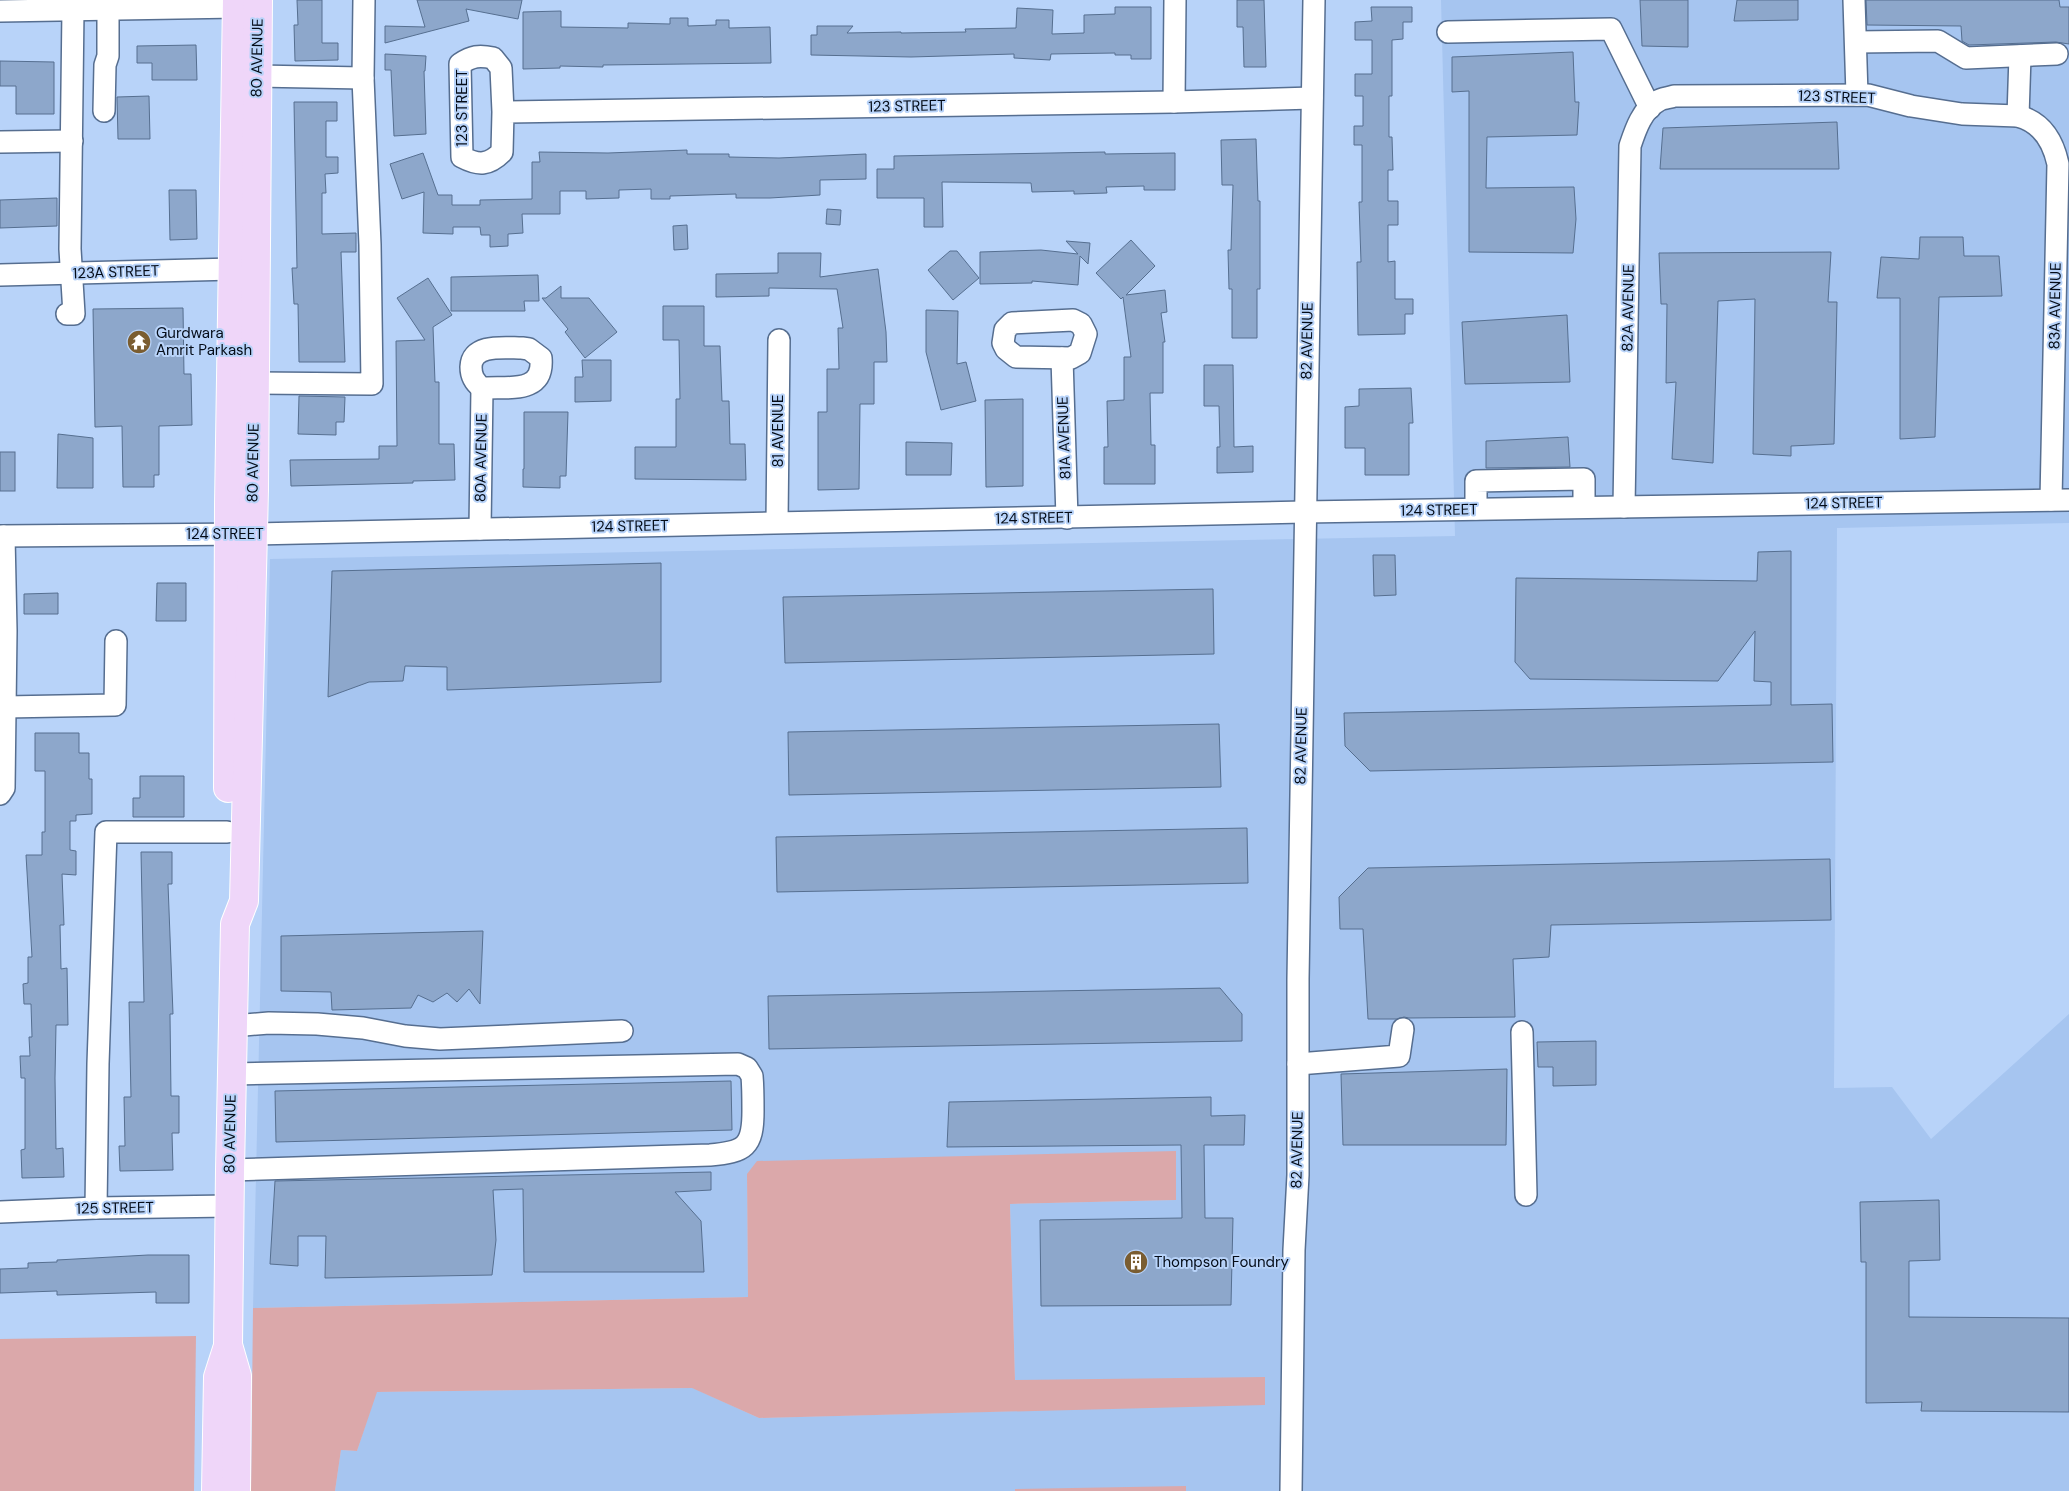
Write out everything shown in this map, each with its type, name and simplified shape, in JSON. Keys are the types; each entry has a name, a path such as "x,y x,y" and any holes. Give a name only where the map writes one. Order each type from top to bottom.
{"main road":[{"name":"80 AVENUE","path":"236,1491 237,1376 228,1345 235,924 227,899 227,832 240,535 254,383 257,76 249,62 249,24 244,2"},
{"name":"80 AVENUE","path":"235,924 244,901 240,535 233,268 244,2"},
{"path":"233,268 245,288 246,325 255,342"},
{"name":"80 AVENUE","path":"216,1491 218,1377 228,1345"}],"street":[{"path":"254,383 372,384 370,245 363,78 364,0"},
{"path":"1174,102 1175,0"},
{"name":"82 AVENUE","path":"1291,1491 1294,1250 1298,1175 1304,512 1314,0"},
{"path":"1854,0 1857,95"},
{"path":"0,10 244,2"},
{"path":"104,111 104,64 108,56 111,6"},
{"path":"67,314 74,314 70,273 73,9"},
{"path":"1448,32 1610,28 1647,111"},
{"path":"1856,42 1938,41 1966,58 2057,54"},
{"name":"123 STREET","path":"481,55 493,58 501,68 503,112 502,152 493,162 474,164 462,157 460,64 470,57 481,55"},
{"path":"2020,56 2025,119"},
{"path":"257,76 363,78"},
{"name":"123 STREET","path":"1647,111 1657,101 1674,96 1868,95 1911,106 1962,114 2025,119"},
{"name":"123 STREET","path":"503,112 1174,102 1312,98"},
{"name":"82A AVENUE","path":"1624,506 1630,146 1636,127 1647,111"},
{"name":"83A AVENUE","path":"2025,119 2050,139 2058,164 2060,500"},
{"path":"0,142 72,141"},
{"name":"123A STREET","path":"0,275 233,268"},
{"name":"81 AVENUE","path":"777,522 778,340"},
{"name":"81A AVENUE","path":"1062,358 1067,518"},
{"name":"80A AVENUE","path":"480,529 482,388"},
{"path":"1476,509 1476,480 1584,479 1584,507"},
{"name":"124 STREET","path":"2,536 240,535 777,522 2060,500"},
{"path":"0,794 4,788 6,628 2,536"},
{"path":"5,708 115,705 116,642"},
{"path":"96,1208 106,832 227,832"},
{"path":"233,1026 269,1023 318,1024 440,1039 622,1031"},
{"path":"1298,1064 1399,1056 1403,1029"},
{"path":"1522,1032 1526,1195"},
{"path":"230,1170 710,1156 740,1149 749,1141 753,1130 752,1076 746,1068 738,1064 232,1074"},
{"name":"125 STREET","path":"0,1212 229,1206"}],"shaded area":[{"path":"1441,0 2069,0 2069,523 1837,528 1834,1088 1892,1087 1931,1139 2069,1014 2069,1491 335,1491 341,1450 357,1451 376,1392 693,1388 759,1418 1016,1411 1010,1204 1176,1200 747,1174 748,1297 253,1308 270,559 1455,536"},
{"path":"1176,1151 1176,1200 1010,1204 1015,1380 1265,1377 1265,1405 759,1418 692,1388 377,1392 357,1451 341,1450 335,1491 251,1491 253,1308 748,1297 747,1174 757,1161"},
{"path":"196,1336 194,1491 0,1491 0,1339"},
{"path":"1186,1486 1186,1491 1015,1491 1015,1489"}],"building":[{"path":"297,0 322,0 322,43 338,43 338,60 295,61 294,25 298,25"},
{"path":"417,0 522,0 518,19 466,9 469,21 385,43 385,26 425,27"},
{"path":"1237,0 1264,0 1266,67 1244,67 1243,27 1237,27"},
{"path":"1640,0 1688,0 1688,47 1642,46"},
{"path":"1737,0 1798,0 1798,20 1734,21"},
{"path":"1866,0 2059,0 2060,7 2069,7 2069,44 2056,42 1969,45 1962,41 1961,26 1867,25"},
{"path":"1115,7 1151,7 1151,59 1131,59 1131,55 1115,55 1115,53 1051,54 1050,60 1014,58 1014,54 911,57 811,55 811,35 817,35 817,26 853,26 847,33 966,32 965,29 1016,28 1017,8 1053,10 1052,34 1084,33 1084,15 1115,14"},
{"path":"1371,7 1412,7 1412,22 1403,22 1403,39 1392,40 1392,96 1389,96 1389,137 1392,137 1393,170 1388,170 1388,201 1398,201 1398,225 1388,225 1388,262 1395,261 1395,299 1413,299 1413,314 1405,314 1405,334 1358,335 1357,262 1361,262 1359,202 1362,202 1362,145 1354,145 1354,126 1363,126 1363,96 1355,96 1355,74 1372,74 1372,40 1355,40 1355,22 1372,21"},
{"path":"561,11 561,27 628,28 628,23 670,24 670,18 688,18 688,26 716,25 716,20 729,20 729,28 770,27 771,63 603,65 603,67 560,66 560,68 523,69 523,12"},
{"path":"196,45 197,80 152,80 152,63 137,63 137,46"},
{"path":"1573,52 1575,102 1579,102 1577,135 1487,137 1486,188 1574,187 1576,219 1573,253 1469,252 1469,91 1452,92 1452,57"},
{"path":"385,54 426,56 424,71 426,134 394,136 391,70 385,70"},
{"path":"0,61 54,62 54,114 16,114 16,86 0,86"},
{"path":"149,96 150,139 118,139 117,97"},
{"path":"294,102 337,102 337,121 326,121 326,157 338,157 338,173 325,174 326,193 322,193 322,234 356,233 356,252 341,252 345,362 299,362 298,304 294,304 292,268 297,268"},
{"path":"1837,122 1839,169 1660,169 1663,128"},
{"path":"1256,139 1258,201 1260,201 1260,289 1257,289 1257,338 1232,338 1232,289 1229,289 1228,250 1231,250 1233,185 1222,185 1221,140"},
{"path":"687,150 687,154 729,154 729,157 779,158 866,154 866,179 820,180 820,195 770,198 736,198 736,194 670,196 670,199 651,199 651,189 619,190 619,198 586,199 586,191 560,191 560,214 522,214 523,233 508,234 508,246 490,247 490,235 481,235 480,227 453,227 453,234 423,233 424,192 402,199 390,164 423,153 438,195 452,195 452,205 480,205 480,200 532,199 532,162 540,162 539,152 608,153"},
{"path":"1105,152 1105,154 1175,153 1175,190 1144,190 1144,186 1106,187 1107,193 1074,194 1074,191 1032,192 1031,183 942,182 943,227 924,227 924,198 877,198 877,169 894,169 894,156"},
{"path":"169,190 196,190 197,239 170,240"},
{"path":"57,198 57,226 0,228 0,200"},
{"path":"827,209 841,210 840,225 826,224"},
{"path":"687,225 688,249 674,250 673,226"},
{"path":"1920,237 1963,237 1964,256 1999,256 2002,296 1939,297 1935,437 1900,439 1900,298 1877,298 1881,257 1919,259"},
{"path":"1131,240 1155,266 1126,295 1165,290 1167,312 1161,313 1165,342 1163,342 1163,393 1150,393 1151,445 1155,445 1155,484 1104,484 1104,447 1108,447 1107,401 1124,400 1124,357 1131,357 1123,297 1121,299 1096,273"},
{"path":"1066,241 1090,243 1088,264 1080,256 1078,285 1032,281 1032,283 980,284 980,252 1041,250 1078,254"},
{"path":"950,251 957,251 979,278 953,300 928,270"},
{"path":"1831,252 1828,302 1837,302 1834,444 1791,446 1791,456 1753,454 1755,299 1718,301 1713,463 1672,459 1676,382 1666,383 1667,304 1661,304 1659,253"},
{"path":"778,253 821,253 820,277 878,269 886,332 887,362 874,362 874,404 860,404 859,489 818,490 818,412 827,412 827,369 839,369 838,328 843,328 837,289 769,288 769,296 716,297 716,274 778,273"},
{"path":"538,275 539,301 524,301 525,311 451,311 451,277"},
{"path":"428,278 452,315 433,327 435,382 439,382 439,444 454,444 455,480 291,486 290,460 379,459 379,446 397,446 396,341 425,340 397,298"},
{"path":"561,286 561,298 589,298 617,332 585,358 565,332 568,329 542,298 546,298"},
{"path":"663,306 704,306 704,346 720,346 722,401 729,401 730,444 745,444 746,480 635,479 635,447 676,447 676,399 680,399 679,340 663,340"},
{"name":"Gurdwara Amrit Parkash","path":"183,308 184,374 191,374 192,425 159,426 159,475 154,475 154,487 123,487 122,426 95,427 93,309"},
{"path":"926,310 958,311 957,364 966,362 976,401 941,410 926,352"},
{"path":"1567,315 1570,382 1465,384 1462,322"},
{"path":"582,360 611,360 611,401 575,402 575,377 583,377"},
{"path":"1204,365 1233,365 1234,447 1253,446 1253,472 1217,473 1217,447 1220,447 1219,406 1204,406"},
{"path":"1411,388 1413,423 1409,423 1409,475 1365,475 1365,448 1345,448 1345,407 1359,406 1359,389"},
{"path":"299,396 345,397 344,422 336,422 336,435 298,434"},
{"path":"1023,399 1023,486 986,487 985,400"},
{"path":"524,412 568,412 566,476 560,476 560,488 523,487"},
{"path":"58,434 93,438 93,488 57,488"},
{"path":"1568,437 1570,467 1486,468 1486,441"},
{"path":"906,442 952,443 951,475 906,475"},
{"path":"0,452 15,452 15,491 0,491"},
{"path":"1791,551 1791,705 1832,704 1833,762 1370,771 1345,746 1344,713 1771,705 1771,682 1754,681 1755,631 1718,681 1530,679 1515,662 1516,578 1757,581 1758,552"},
{"path":"1373,555 1395,555 1396,595 1374,596"},
{"path":"661,563 661,682 447,690 447,667 405,666 403,681 369,682 328,697 332,571"},
{"path":"157,583 186,583 186,621 156,621"},
{"path":"1213,589 1214,654 785,663 783,597"},
{"path":"58,593 58,614 24,614 24,594"},
{"path":"1219,724 1221,787 789,795 788,732"},
{"path":"35,733 79,733 79,753 89,753 89,779 92,779 92,814 76,815 76,821 70,821 70,850 76,851 76,875 62,874 64,925 60,925 61,969 67,968 68,1025 56,1025 55,1078 56,1149 63,1148 64,1177 22,1178 21,1150 25,1149 25,1078 21,1078 20,1056 30,1056 29,1037 32,1037 31,1004 24,1004 23,984 28,983 28,957 32,957 26,855 42,855 42,832 45,832 45,771 35,771"},
{"path":"140,776 184,776 184,817 133,817 133,798 140,798"},
{"path":"1247,828 1248,883 777,892 776,837"},
{"path":"141,852 172,852 172,884 168,884 173,1014 170,1014 171,1096 179,1096 179,1133 172,1133 173,1170 120,1171 119,1146 125,1146 124,1097 131,1097 129,1002 144,1002"},
{"path":"1830,859 1831,920 1551,925 1549,957 1513,959 1515,1017 1404,1017 1397,1019 1368,1019 1363,929 1340,929 1339,897 1368,868"},
{"path":"483,931 480,1004 469,989 457,1002 447,993 433,1002 418,995 411,1008 332,1010 331,992 281,991 281,936"},
{"path":"1220,988 1242,1014 1242,1041 769,1049 768,996"},
{"path":"1596,1041 1596,1085 1553,1086 1553,1067 1538,1067 1537,1042"},
{"path":"1507,1069 1506,1145 1343,1145 1341,1074"},
{"path":"731,1081 732,1130 276,1142 275,1091"},
{"path":"1211,1097 1211,1116 1245,1115 1244,1145 1204,1145 1205,1218 1233,1218 1231,1305 1041,1306 1040,1220 1182,1218 1181,1145 947,1147 949,1102"},
{"path":"711,1172 711,1190 675,1192 701,1221 704,1272 524,1272 523,1189 493,1190 496,1240 492,1275 325,1278 326,1236 298,1236 298,1266 270,1264 275,1181"},
{"path":"1939,1200 1940,1260 1909,1261 1909,1317 2069,1318 2069,1412 1921,1411 1922,1402 1866,1403 1866,1262 1861,1262 1860,1202"},
{"path":"148,1255 189,1255 189,1303 156,1303 156,1292 57,1295 57,1291 0,1293 0,1269 28,1268 28,1263 57,1262 57,1260"}],"place":[{"name":"Gurdwara Amrit Parkash","path":"139,342"},
{"name":"Thompson Foundry","path":"1136,1262"}]}
